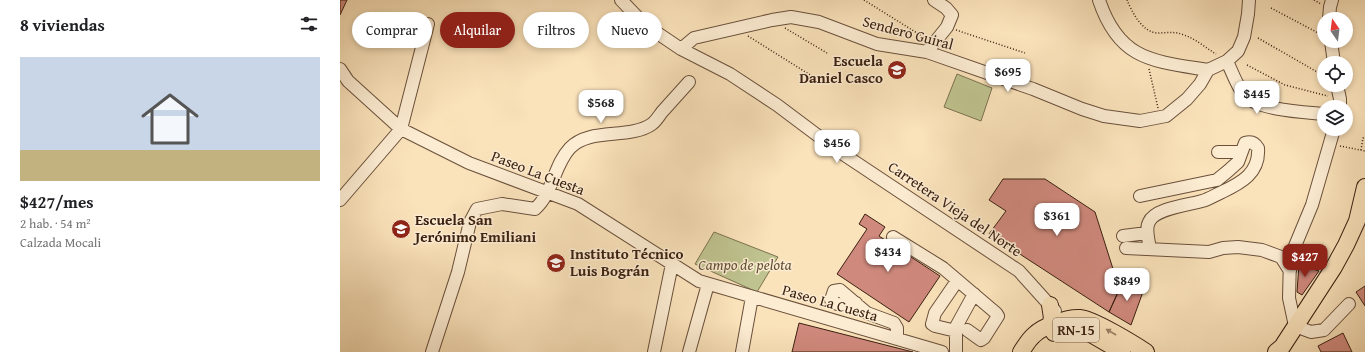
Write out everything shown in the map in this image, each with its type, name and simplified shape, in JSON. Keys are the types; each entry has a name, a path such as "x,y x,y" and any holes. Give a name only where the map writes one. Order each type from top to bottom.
{"main road":[{"path":"1279,350 1334,267 1346,245 1357,220 1365,187"},
{"path":"1050,306 1052,318 1057,323"},
{"name":"RN-15","path":"1021,352 1034,334 1057,323 1081,318 1102,326 1146,352"},
{"name":"RN-15","path":"1032,352 1039,342 1058,331 1084,330 1122,352"}],"street":[{"name":"Carretera Vieja del Norte","path":"621,0 644,24 681,49 736,77 777,105 837,150 1019,271 1050,306"},
{"path":"930,48 947,27 952,15 946,8 934,0"},
{"path":"1099,0 1108,25 1120,41 1134,53 1153,60 1208,70 1227,61 1238,51 1244,37 1249,0"},
{"path":"1330,12 1332,0"},
{"name":"Sendero Guiral","path":"681,49 694,38 790,17 819,22 877,44 930,48 1082,109 1104,116 1140,121 1166,116 1187,99 1200,84 1208,70"},
{"path":"340,200 401,129 422,48"},
{"path":"1227,61 1243,94 1250,101 1282,110 1317,113"},
{"name":"Paseo La Cuesta","path":"340,69 348,81 401,129 469,163 578,204 699,281 942,352"},
{"path":"432,352 458,272 470,222 477,209 502,204 535,209 548,192 562,160 570,148 584,139 630,132 652,124 689,82"},
{"path":"1332,136 1312,205 1290,258 1289,298 1295,326 1311,332 1324,330 1349,304"},
{"path":"1140,196 1217,180 1238,162 1245,143 1251,142 1256,144 1258,148 1256,166 1243,181 1206,200 1160,212 1151,219 1148,223 1150,249"},
{"path":"1218,152 1241,152"},
{"path":"1123,236 1148,234"},
{"path":"893,237 943,268 996,313 998,316 984,338 981,340 962,331 932,324 935,312 957,281"},
{"path":"1126,248 1209,252 1223,248 1238,247 1262,250 1281,257 1290,271"},
{"path":"654,352 672,264"},
{"path":"689,352 708,284"},
{"path":"962,331 957,325 974,294"},
{"path":"742,352 752,296"},
{"path":"856,303 867,313 894,323 897,328 897,339"},
{"path":"956,352 962,331"}],"path":[{"path":"864,0 930,48"},
{"path":"1127,0 1140,22 1148,31 1156,33 1174,32 1185,35 1227,61"},
{"path":"1271,8 1317,32"},
{"path":"772,20 827,52"},
{"path":"947,27 1025,54"},
{"path":"736,28 816,78"},
{"path":"1258,38 1317,72"},
{"path":"1146,57 1160,118"},
{"path":"1247,65 1285,85 1331,100"},
{"path":"1361,150 1364,138"},
{"path":"1330,144 1365,151"}],"green space":[{"path":"957,74 992,88 981,121 944,107"},
{"name":"Campo de pelota","path":"714,232 778,257 757,292 695,264"}],"building":[{"path":"340,0 347,0 340,15"},
{"path":"1003,179 1045,179 1095,212 1114,272 1121,277 1122,283 1109,312 989,234 1006,211 989,200"},
{"path":"865,214 885,227 879,236 940,276 909,322 837,274 867,229 859,224"},
{"path":"1299,264 1319,271 1302,295 1297,292"},
{"path":"1123,282 1144,289 1131,325 1109,312"},
{"path":"1365,286 1365,306 1356,292"},
{"path":"799,323 913,352 792,352"},
{"path":"1343,333 1352,352 1321,352 1318,346"}],"place":[{"name":"Escuela Daniel Casco","path":"897,70"},
{"name":"Escuela San Jerónimo Emiliani","path":"401,229"},
{"name":"Instituto Técnico Luis Bográn","path":"556,263"}]}
